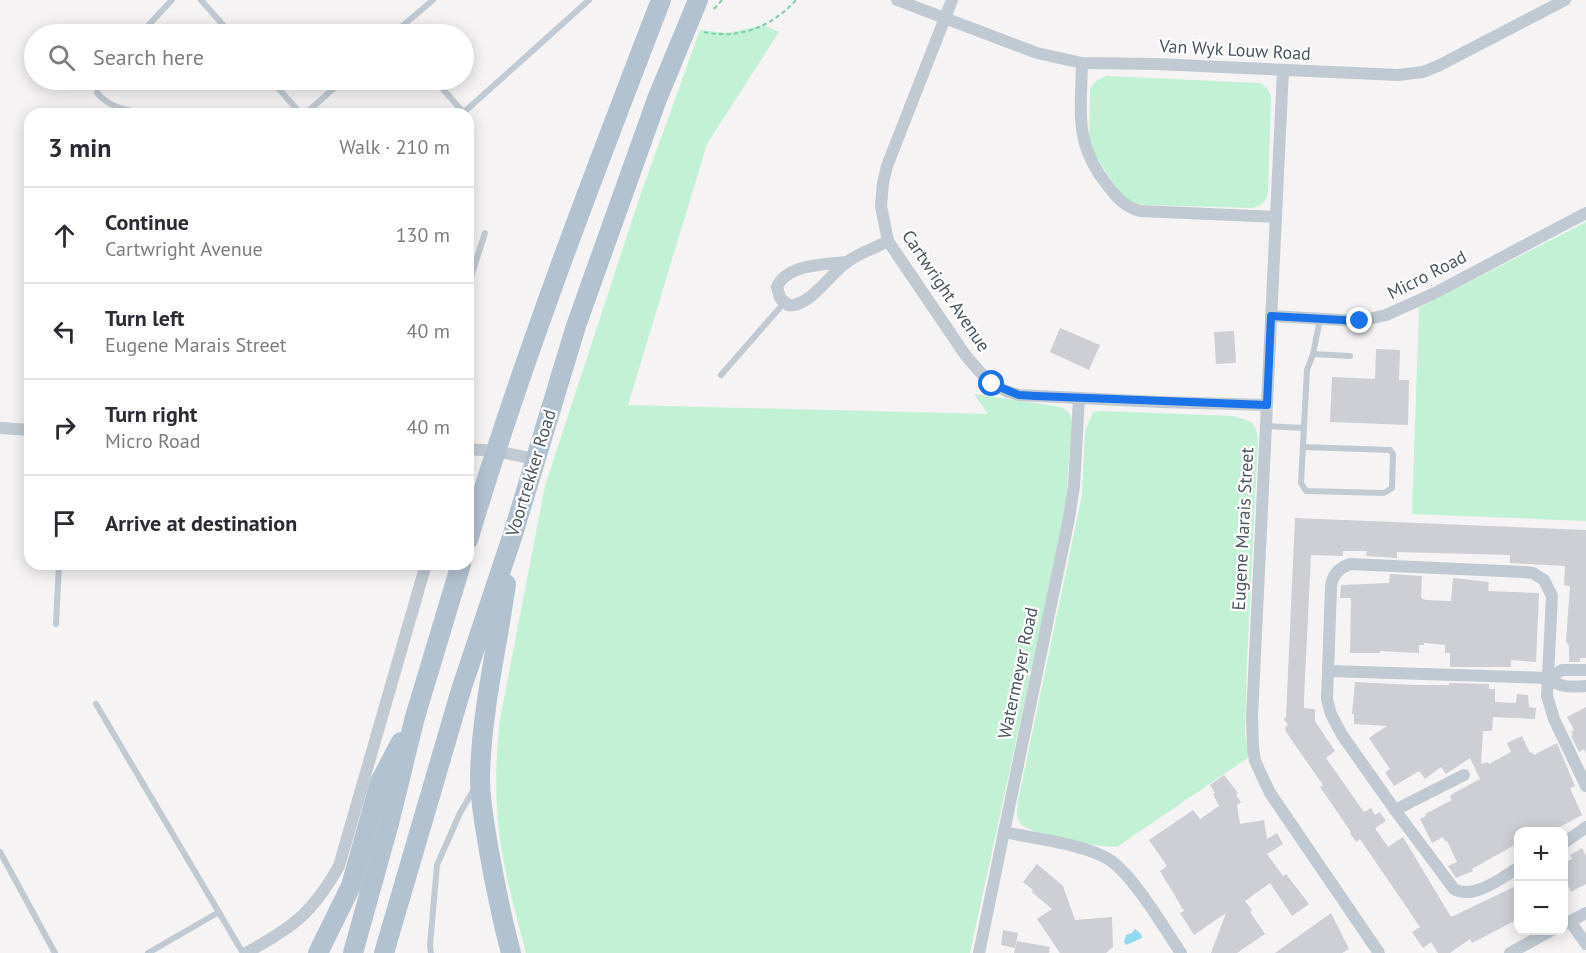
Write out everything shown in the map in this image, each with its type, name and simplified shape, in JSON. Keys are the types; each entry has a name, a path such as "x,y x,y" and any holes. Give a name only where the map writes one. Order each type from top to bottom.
{"main road":[{"path":"474,520 495,451 569,239 661,0"},
{"name":"Voortrekker Road","path":"384,953 461,690 513,534 580,315 657,99 701,13"},
{"path":"511,953 501,914 484,820 480,780 483,718 497,645 513,534"},
{"path":"353,953 415,717 459,570"},
{"path":"318,953 351,886 380,782 415,717"}],"street":[{"name":"Van Wyk Louw Road","path":"897,0 1037,53 1082,63 1156,64 1398,75 1423,72 1565,0"},
{"name":"Cartwright Avenue","path":"952,0 885,174 881,206 888,241 966,356 992,384 1019,395 1267,405"},
{"path":"1082,63 1081,110 1085,150 1097,174 1124,204 1140,211 1276,217"},
{"name":"Eugene Marais Street","path":"1283,70 1252,717 1253,747 1256,761 1270,792 1379,953"},
{"name":"Micro Road","path":"1271,316 1360,321 1386,315 1433,294 1586,213"},
{"path":"847,262 801,269 784,277 777,287 780,298 784,303 792,306 805,300 847,262 888,241"},
{"name":"Watermeyer Road","path":"979,953 1069,518 1074,486 1079,398"},
{"path":"0,428 24,430"},
{"path":"474,449 535,459"},
{"path":"1514,870 1474,891 1460,892 1447,881 1342,735 1330,714 1327,699 1332,581 1338,570 1350,564 1490,569 1524,572 1539,576 1550,589 1552,596 1547,696 1550,708 1586,786"},
{"path":"244,953 293,926 323,894 339,866 424,570"},
{"path":"1329,671 1549,678 1562,670 1586,669"},
{"path":"1549,678 1555,684 1562,686 1586,686"},
{"path":"1395,810 1464,775"},
{"path":"1568,840 1586,828"},
{"path":"1004,832 1094,852 1111,860 1131,882 1181,953"},
{"path":"1568,922 1586,913"},
{"path":"1568,924 1586,944"},
{"path":"1510,953 1543,935"}],"lane":[{"path":"149,24 172,0"},
{"path":"201,0 222,24"},
{"path":"405,24 433,0"},
{"path":"468,108 589,0"},
{"path":"97,90 97,93 106,102 123,108"},
{"path":"280,90 296,108"},
{"path":"312,108 332,90"},
{"path":"443,90 458,108"},
{"path":"474,266 484,233"},
{"path":"722,375 784,303"},
{"path":"1303,447 1390,450 1393,454 1392,488 1384,493 1306,491 1301,483 1307,370 1313,354 1320,319"},
{"path":"1313,354 1350,356"},
{"path":"1266,426 1304,428"},
{"path":"56,624 59,570"},
{"path":"96,704 244,953"},
{"path":"431,953 437,865 460,813 480,780"},
{"path":"0,852 55,953"},
{"path":"148,953 219,912"}],"path":[{"path":"722,0 701,13 726,33 752,29 774,20 796,0"}],"green space":[{"path":"764,25 779,32 707,144 628,405 988,414 974,394 1062,407 1069,413 1072,421 1065,516 970,953 526,953 508,881 498,825 497,763 500,719 545,486 639,199 700,30 727,33"},
{"path":"1106,76 1260,83 1267,88 1271,96 1268,192 1265,201 1252,208 1143,205 1125,198 1089,143 1090,89 1096,81"},
{"path":"1586,222 1586,521 1412,514 1419,308"},
{"path":"1093,412 1233,416 1251,422 1256,428 1258,439 1245,733 1249,757 1117,847 1082,843 1039,833 1021,824 1017,813 1082,495 1085,431"}],"water":[{"path":"1135,929 1142,938 1126,945 1124,942 1126,935"}],"building":[{"path":"1060,328 1100,345 1089,370 1050,352"},
{"path":"1234,331 1236,363 1216,364 1214,332"},
{"path":"1376,349 1400,350 1399,380 1409,380 1408,425 1330,422 1332,377 1375,379"},
{"path":"1295,518 1586,530 1586,658 1580,658 1580,662 1569,662 1569,646 1566,641 1570,586 1564,585 1565,566 1510,563 1510,555 1397,552 1397,558 1366,556 1367,551 1343,551 1343,556 1311,555 1304,708 1315,709 1315,721 1335,751 1326,758 1364,812 1371,808 1375,815 1380,812 1386,821 1375,828 1388,847 1403,837 1451,917 1514,887 1514,921 1472,943 1470,939 1450,953 1438,953 1431,942 1423,948 1412,932 1420,927 1360,839 1356,842 1320,787 1323,785 1286,732 1285,727 1288,725 1284,719 1286,717"},
{"path":"1390,574 1422,576 1421,598 1426,600 1451,601 1453,578 1489,582 1488,591 1539,593 1536,662 1511,660 1511,667 1450,667 1450,653 1445,653 1445,645 1424,643 1424,645 1419,645 1419,653 1380,651 1380,653 1350,653 1351,598 1340,598 1341,585 1389,583"},
{"path":"1355,682 1413,685 1489,684 1489,689 1495,689 1495,702 1516,703 1517,694 1528,695 1529,707 1536,708 1535,719 1493,717 1492,731 1483,731 1481,764 1488,762 1489,764 1511,752 1507,743 1522,736 1530,753 1534,755 1557,743 1575,786 1570,788 1582,815 1560,827 1514,827 1514,845 1472,869 1473,871 1456,878 1448,866 1457,862 1447,841 1443,837 1432,843 1420,819 1452,800 1450,796 1454,793 1480,779 1470,758 1446,774 1441,767 1425,779 1419,771 1394,786 1385,772 1390,769 1369,738 1387,726 1354,724 1354,714 1352,714"},
{"path":"1586,707 1586,753 1584,749 1579,752 1571,736 1574,730 1567,717"},
{"path":"1224,775 1238,793 1236,795 1241,802 1237,805 1240,824 1264,820 1267,839 1277,833 1283,844 1267,854 1283,876 1286,874 1309,904 1292,916 1270,883 1245,901 1265,934 1237,953 1211,953 1226,913 1194,935 1180,913 1184,911 1160,871 1167,866 1149,840 1193,810 1200,819 1219,806 1210,785"},
{"path":"1582,848 1586,856 1586,884 1571,892 1568,886 1568,861 1572,859 1570,855"},
{"path":"1037,864 1063,886 1075,920 1112,917 1113,947 1106,953 1060,953 1037,919 1052,909 1023,882"},
{"path":"1331,913 1349,949 1342,953 1275,953"},
{"path":"1003,930 1018,933 1015,948 1001,945"},
{"path":"1017,941 1050,947 1049,953 1014,953"}],"route":[{"path":"992,384 1019,395 1267,405 1271,316 1360,321"}]}
